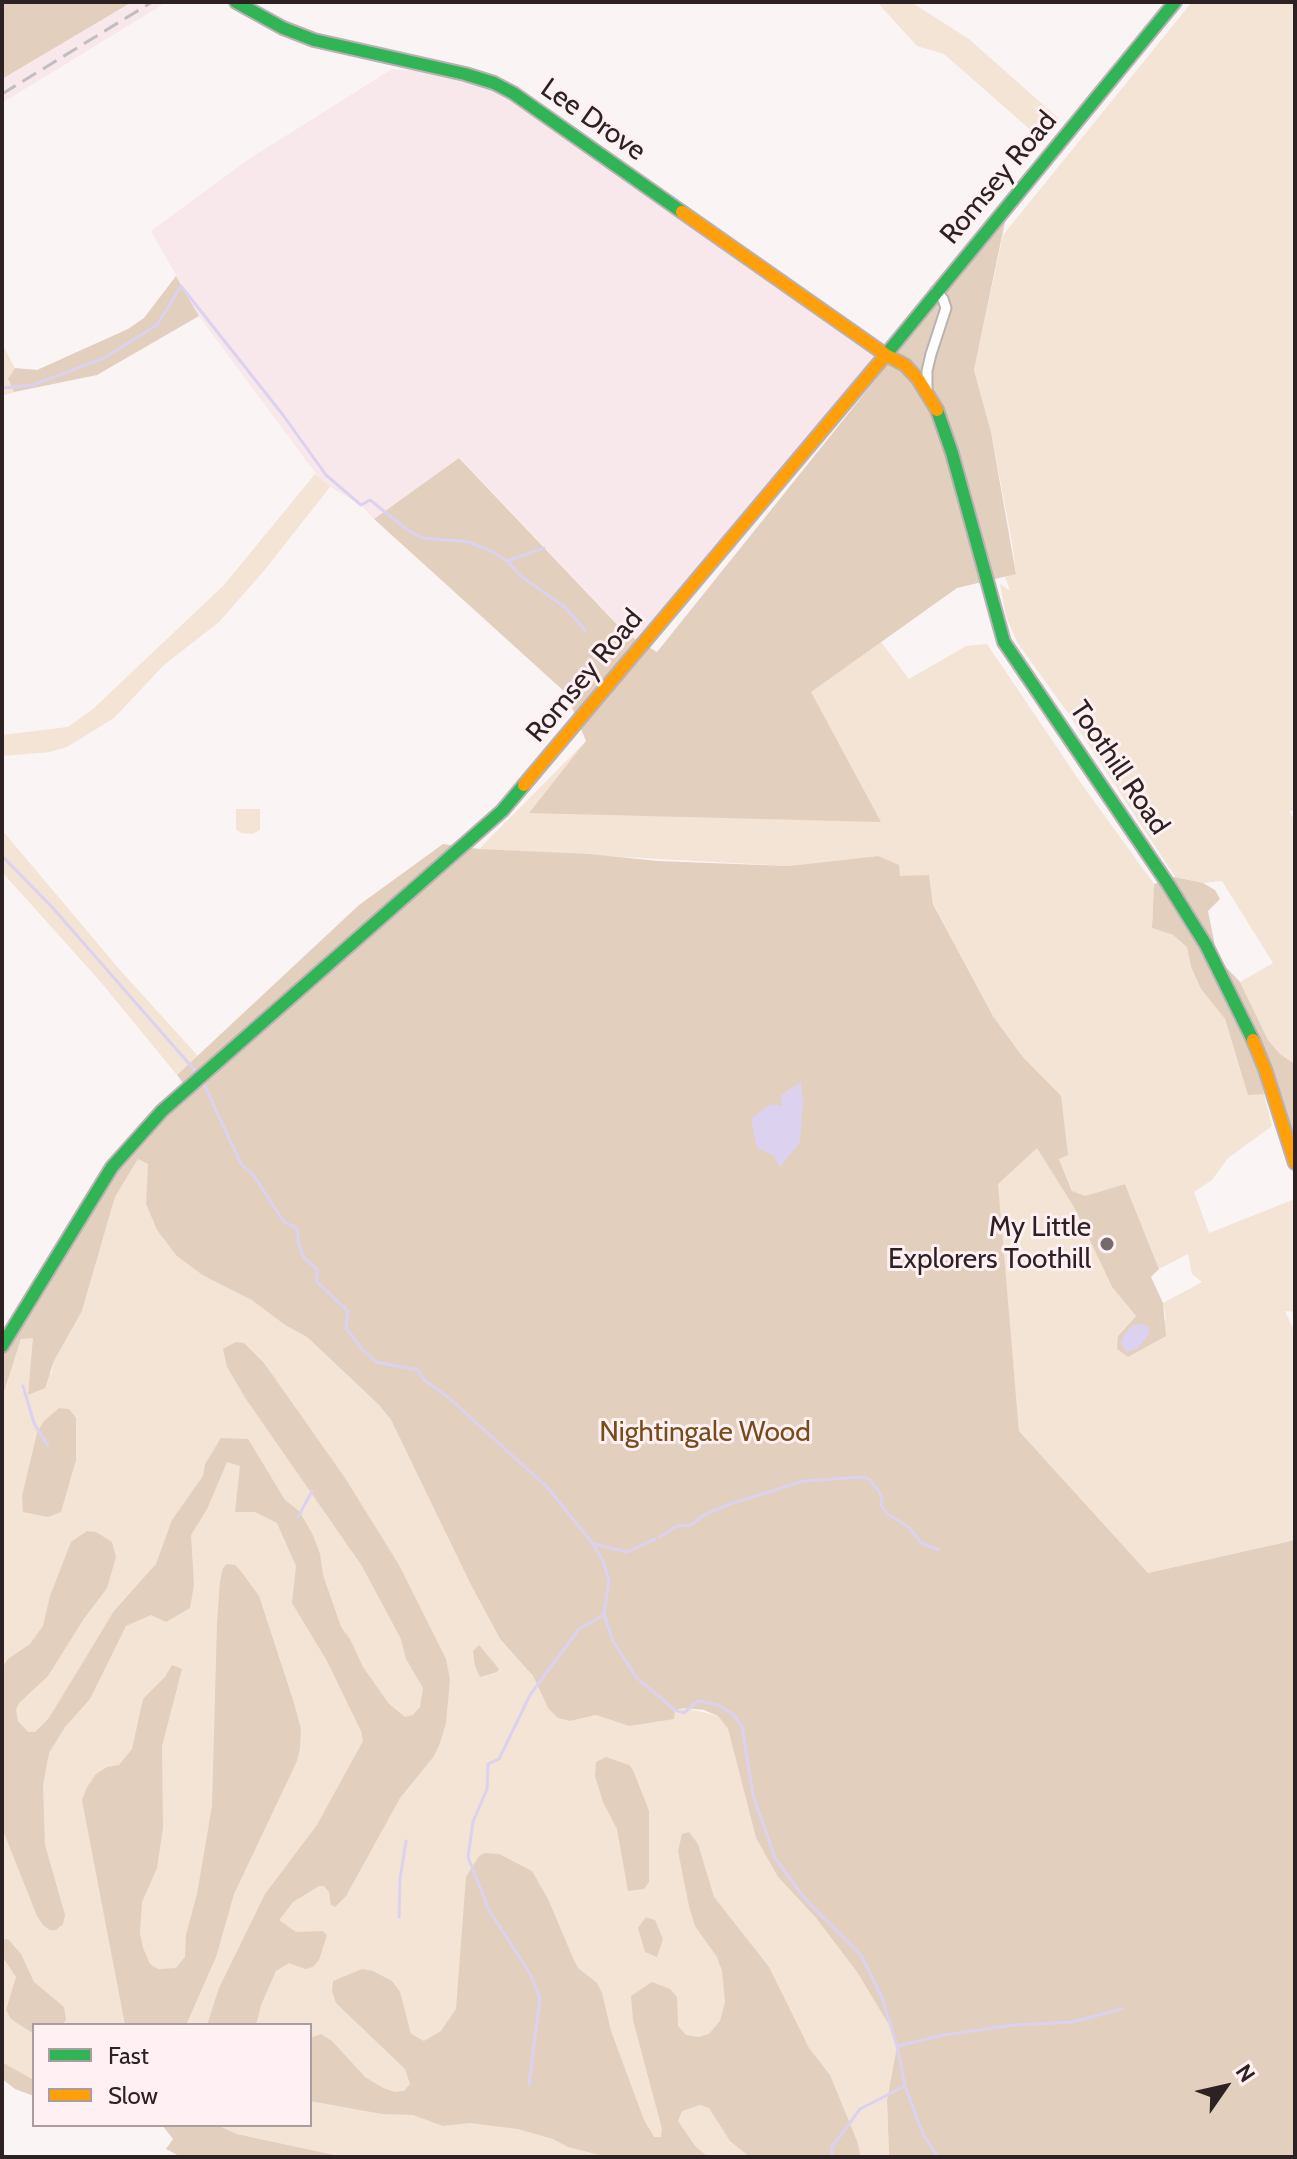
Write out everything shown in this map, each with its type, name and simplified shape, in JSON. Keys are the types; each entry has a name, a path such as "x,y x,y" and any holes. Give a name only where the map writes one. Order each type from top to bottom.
{"main road":[{"name":"Lee Drove","path":"236,2 283,28 314,40 465,74 513,93 886,355"},
{"name":"Romsey Road","path":"2,1346 112,1167 162,1111 502,811 886,355 1175,2"},
{"name":"Toothill Road","path":"886,355 905,365 927,391 938,412 1004,642 1206,945 1265,1069 1295,1163"}],"street":[{"path":"927,391 927,371 946,308 936,291"}],"shaded area":[{"path":"132,2 167,2 2,103 2,79"},
{"path":"877,2 911,2 969,39 1058,118 1042,140 944,54 917,46"},
{"path":"1192,2 1295,2 1295,810 1289,811 1295,821 1295,1064 1280,1054 1268,1040 1240,982 1273,963 1222,881 1203,883 1175,877 1068,713 1017,642 1006,616 1000,584 1010,591 1005,576 1016,573 1012,543 991,432 974,370 1003,235"},
{"path":"392,69 465,74 494,83 886,355 641,649 460,458 374,519 361,505 322,482 199,316 151,231 249,159"},
{"path":"2,344 15,368 8,380 14,392 2,396"},
{"path":"315,474 330,487 263,572 219,622 164,665 114,718 67,747 50,752 2,756 2,735 68,727 93,709 224,585"},
{"path":"881,642 909,679 966,646 987,644 1154,884 1152,928 1173,935 1187,947 1191,967 1201,989 1225,1019 1248,1094 1264,1094 1272,1126 1228,1158 1212,1180 1194,1192 1209,1233 1295,1199 1295,1312 1285,1311 1295,1333 1295,1540 1148,1573 1019,1431 997,1184 1037,1147 1075,1209 1112,1287 1136,1316 1118,1336 1118,1349 1128,1356 1166,1319 1163,1303 1202,1282 1192,1274 1188,1254 1159,1269 1125,1184 1085,1196 1073,1192 1059,1159 1060,1096 1022,1056 993,1016 933,903 929,875 900,877 878,856 788,866 479,849 586,741 847,761 810,692"},
{"path":"236,809 260,809 260,830 252,834 236,829"},
{"path":"2,830 120,970 198,1056 177,1075 99,980 2,872"},
{"path":"801,1082 800,1142 780,1167 774,1156 757,1148 751,1119 770,1104 782,1106 781,1095"},
{"path":"138,1159 149,1164 146,1204 157,1230 204,1276 252,1299 285,1325 307,1337 379,1405 391,1420 500,1639 533,1676 548,1708 570,1721 596,1715 629,1726 686,1708 718,1716 728,1729 756,1838 778,1877 816,1918 857,1972 889,2025 897,2046 887,2100 889,2157 344,2157 237,2134 221,2127 312,2127 312,2023 32,2023 32,2079 2,2062 2,1398 21,1339 33,1337 51,1375 54,1361 82,1311 115,1197"},
{"path":"1144,1324 1150,1333 1137,1349 1126,1352 1121,1342 1125,1333 1133,1325"}],"green space":[{"path":"2,2 132,2 2,79"},
{"path":"1006,217 974,370 991,432 1016,574 957,588 811,692 881,822 529,813 586,741 566,693 374,519 459,458 625,633 657,652"},
{"path":"176,276 199,316 97,375 14,392 8,379 15,368 37,370 128,329 144,318"},
{"name":"Nightingale Wood","path":"443,844 658,861 788,866 878,856 899,865 900,876 929,875 933,904 993,1016 1022,1056 1061,1096 1068,1155 1059,1159 1072,1191 1085,1196 1125,1184 1159,1269 1151,1277 1163,1303 1166,1336 1128,1357 1117,1349 1118,1336 1136,1316 1112,1287 1075,1209 1037,1148 998,1184 1019,1431 1148,1573 1295,1540 1295,2157 889,2157 887,2100 897,2046 889,2025 857,1972 816,1918 778,1877 756,1838 728,1729 718,1716 704,1710 686,1708 675,1710 674,1719 629,1726 596,1715 570,1721 558,1718 548,1708 533,1676 500,1639 391,1420 307,1337 252,1300 204,1276 177,1256 157,1230 146,1204 148,1164 138,1159 115,1197 82,1311 54,1361 45,1388 28,1395 33,1338 21,1339 2,1398 2,1354 116,1171 165,1117 191,1094 177,1075 359,905"},
{"path":"1175,877 1203,883 1215,890 1220,899 1208,911 1216,951 1222,963 1240,982 1268,1040 1280,1054 1295,1064 1295,1146 1278,1086 1260,1074 1264,1094 1248,1095 1225,1019 1201,989 1191,967 1187,947 1173,935 1152,928 1154,884"},
{"path":"236,1342 244,1343 264,1363 345,1478 399,1565 446,1659 450,1679 446,1723 434,1756 400,1798 346,1896 335,1907 331,1905 329,1892 324,1886 319,1886 293,1902 279,1920 296,1932 323,1931 327,1935 319,1960 313,1967 305,1969 289,1963 276,1971 256,2023 208,2023 219,1988 265,1894 317,1825 363,1741 327,1661 292,1603 296,1566 277,1523 255,1512 235,1512 240,1466 227,1462 207,1509 191,1535 194,1585 190,1608 166,1622 151,1615 126,1626 90,1699 65,1727 49,1753 43,1785 45,1845 65,1915 63,1924 56,1930 43,1925 37,1916 2,1828 2,1668 8,1659 30,1644 43,1626 50,1596 71,1542 87,1531 96,1532 112,1542 116,1557 107,1588 48,1676 19,1703 16,1710 18,1721 28,1732 35,1732 49,1718 114,1611 156,1564 172,1520 203,1476 205,1464 221,1438 248,1439 285,1500 299,1511 320,1554 323,1575 341,1627 363,1667 389,1704 405,1717 413,1715 420,1707 423,1688 362,1566 246,1399 227,1367 223,1349"},
{"path":"59,1408 69,1409 76,1418 76,1460 61,1512 48,1517 23,1512 22,1496 37,1433 44,1421"},
{"path":"227,1564 235,1565 259,1596 294,1703 301,1729 300,1748 297,1761 234,1894 216,1957 187,2023 125,2023 82,1800 96,1774 107,1767 119,1765 132,1749 143,1699 165,1677 172,1665 182,1669 162,1746 163,1828 157,1868 142,1902 140,1933 150,1964 158,1969 176,1968 185,1957 186,1935 197,1894 212,1806 217,1623 223,1568"},
{"path":"479,1645 499,1669 497,1672 480,1677 473,1651"},
{"path":"606,1757 629,1765 633,1770 649,1811 649,1882 644,1889 628,1891 617,1829 603,1802 595,1776 596,1762"},
{"path":"689,1832 698,1844 714,1897 769,1967 809,2048 830,2075 861,2157 750,2157 730,2141 709,2108 700,2105 682,2111 678,2121 695,2146 708,2157 608,2157 518,2129 470,2123 443,2126 413,2115 382,2114 312,2101 312,2037 321,2034 332,2041 365,2077 383,2088 404,2091 410,2084 405,2069 336,2003 333,1981 362,1969 373,1971 392,1981 400,1992 411,2034 424,2041 441,2031 456,2009 466,1877 479,1856 499,1854 532,1871 548,1899 578,1968 597,1983 644,2120 654,2137 661,2137 662,2129 633,2020 631,1996 652,1982 670,1989 677,1997 678,2026 686,2035 698,2037 709,2034 720,2021 725,2002 722,1971 717,1957 695,1926 689,1906 678,1851 682,1834"},
{"path":"646,1917 655,1920 663,1939 657,1957 645,1952 638,1928"},
{"path":"8,1939 21,1954 34,1982 64,2007 64,2023 32,2023 32,2033 11,2019 6,2010 16,1977 2,1956 3,1940"},
{"path":"2,2062 32,2079 32,2095 15,2089 2,2079"},
{"path":"164,2127 221,2127 237,2134 344,2157 181,2157 166,2149 173,2139"}],"waterway":[{"path":"2,388 33,385 104,358 157,325 181,286 283,415 326,475 361,505 370,500 409,531 423,538 469,542 491,551 565,607 585,630"},
{"path":"507,561 544,548"},
{"path":"2,856 52,907 198,1074"},
{"path":"202,1080 241,1164 254,1176 284,1222 295,1227 304,1258 317,1269 317,1282 348,1311 346,1328 362,1349 376,1362 418,1370 423,1379 448,1397 548,1488 593,1544 627,1552 655,1539"},
{"path":"23,1386 34,1423 48,1446"},
{"path":"660,1537 677,1526 691,1525 704,1515 730,1504 804,1481 863,1477 869,1479 879,1491 881,1505 887,1514 909,1527 921,1543 939,1550"},
{"path":"298,1517 312,1491"},
{"path":"593,1544 609,1580 604,1614 613,1641 636,1677 675,1710 684,1713 698,1701 718,1705 733,1714 742,1726 753,1795 775,1858 806,1900 861,1955 882,1998 905,2086"},
{"path":"529,2085 540,1998 529,1972 489,1910 468,1857 473,1822 487,1789 488,1764 499,1759 530,1695 579,1629 604,1615"},
{"path":"399,1917 400,1879 406,1841"},
{"path":"898,2046 943,2035 1014,2025 1072,2022 1122,2009"},
{"path":"832,2157 832,2147 860,2109 905,2086 923,2134 938,2157"}],"railway":[{"path":"2,94 152,2"}],"traffic: fast":[{"path":"236,2 283,28 314,40 494,83 513,93 682,212"},
{"path":"884,357 1175,2"},
{"path":"937,410 952,453 1004,642 1168,884 1206,945 1253,1040"},
{"path":"2,1346 112,1167 162,1111 502,811 524,785"}],"traffic: slow":[{"path":"682,212 886,355 905,365 918,379 937,410"},
{"path":"524,785 884,357"},
{"path":"1253,1040 1295,1163"}],"place":[{"name":"My Little Explorers Toothill","path":"1107,1244"}]}
